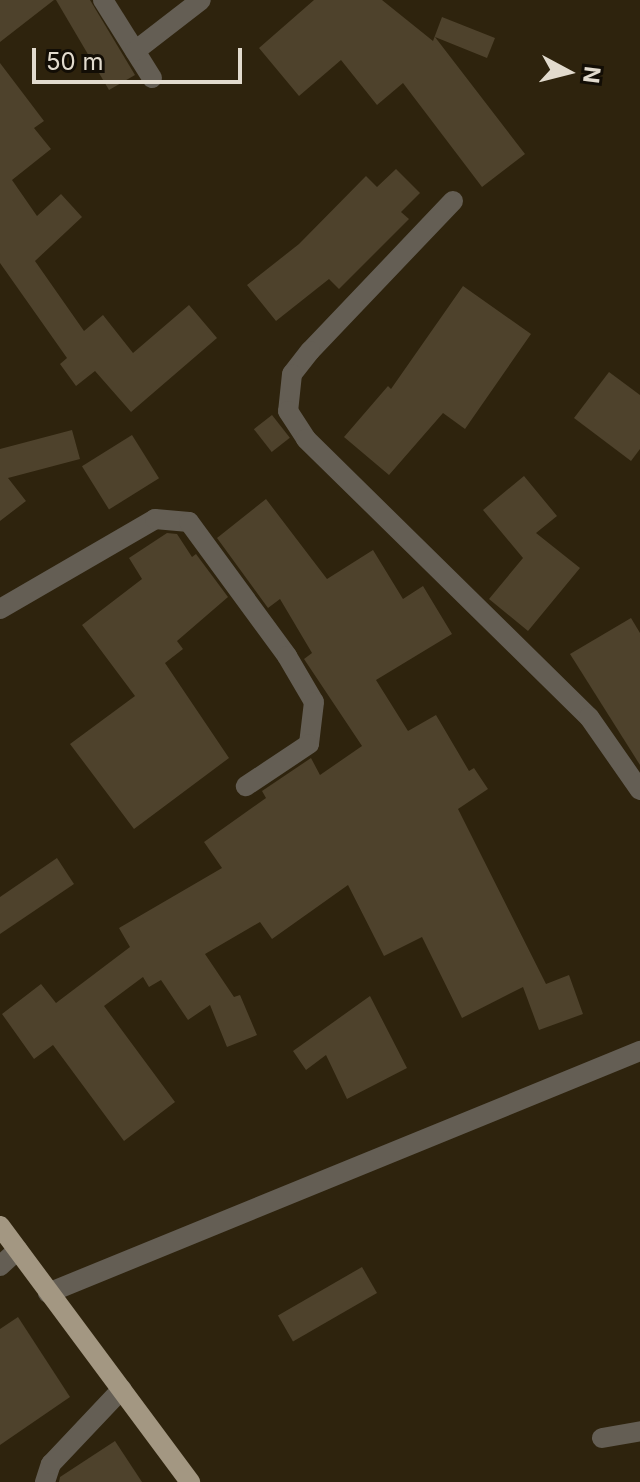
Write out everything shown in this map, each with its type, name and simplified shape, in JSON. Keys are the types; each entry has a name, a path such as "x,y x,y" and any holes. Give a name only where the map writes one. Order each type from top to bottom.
{"main road":[{"path":"0,1226 190,1482"}],"street":[{"path":"103,0 152,78"},
{"path":"135,51 201,0"},
{"path":"453,201 310,351 292,374 288,411 306,439 589,717 640,790"},
{"path":"0,609 155,519 189,522 287,656 314,702 309,744 246,786"},
{"path":"48,1293 640,1051"},
{"path":"0,1266 18,1250"},
{"path":"45,1482 51,1464 122,1389"},
{"path":"602,1438 640,1431"}],"building":[{"path":"0,0 54,0 0,42"},
{"path":"56,0 90,0 135,75 109,90"},
{"path":"314,0 382,0 433,41 442,17 495,38 487,58 435,37 525,154 482,187 403,83 377,105 341,60 299,96 259,48"},
{"path":"0,63 44,121 34,128 51,149 12,180 37,216 61,194 82,217 35,261 84,331 103,315 133,353 189,305 217,338 131,412 95,371 76,386 60,364 67,358 0,263"},
{"path":"396,169 420,193 401,212 409,219 339,289 329,279 276,321 247,285 299,244 366,176 377,187"},
{"path":"463,286 531,334 465,429 443,413 389,475 344,437 388,386 391,389"},
{"path":"609,372 640,395 640,449 631,461 574,418"},
{"path":"272,415 290,438 272,452 254,429"},
{"path":"72,430 80,459 8,478 26,501 0,521 0,449"},
{"path":"132,435 159,478 109,510 82,466"},
{"path":"524,476 557,516 536,533 580,568 528,631 489,599 523,558 483,510"},
{"path":"266,499 327,579 373,550 403,599 423,586 452,634 376,680 408,731 436,715 469,771 474,768 488,789 458,809 546,984 569,975 583,1014 539,1030 523,987 462,1018 422,937 384,956 348,885 272,939 260,922 205,954 234,997 240,995 257,1035 227,1047 210,1005 188,1020 161,980 149,987 143,977 104,1006 175,1102 124,1141 53,1045 34,1059 2,1014 41,984 56,1003 130,947 119,928 222,868 204,842 266,798 262,791 311,758 320,775 362,746 304,659 312,653 280,599 268,608 217,538"},
{"path":"167,533 177,534 192,557 196,554 228,597 177,641 183,649 165,663 229,758 134,829 70,744 135,696 82,625 142,579 129,558"},
{"path":"631,618 640,633 640,765 570,654"},
{"path":"57,858 74,884 0,934 0,897"},
{"path":"370,996 407,1068 347,1099 326,1055 306,1070 293,1051"},
{"path":"362,1267 377,1293 293,1341 278,1316"},
{"path":"18,1317 70,1397 0,1445 0,1329"},
{"path":"115,1441 142,1482 59,1482 60,1477"}]}
